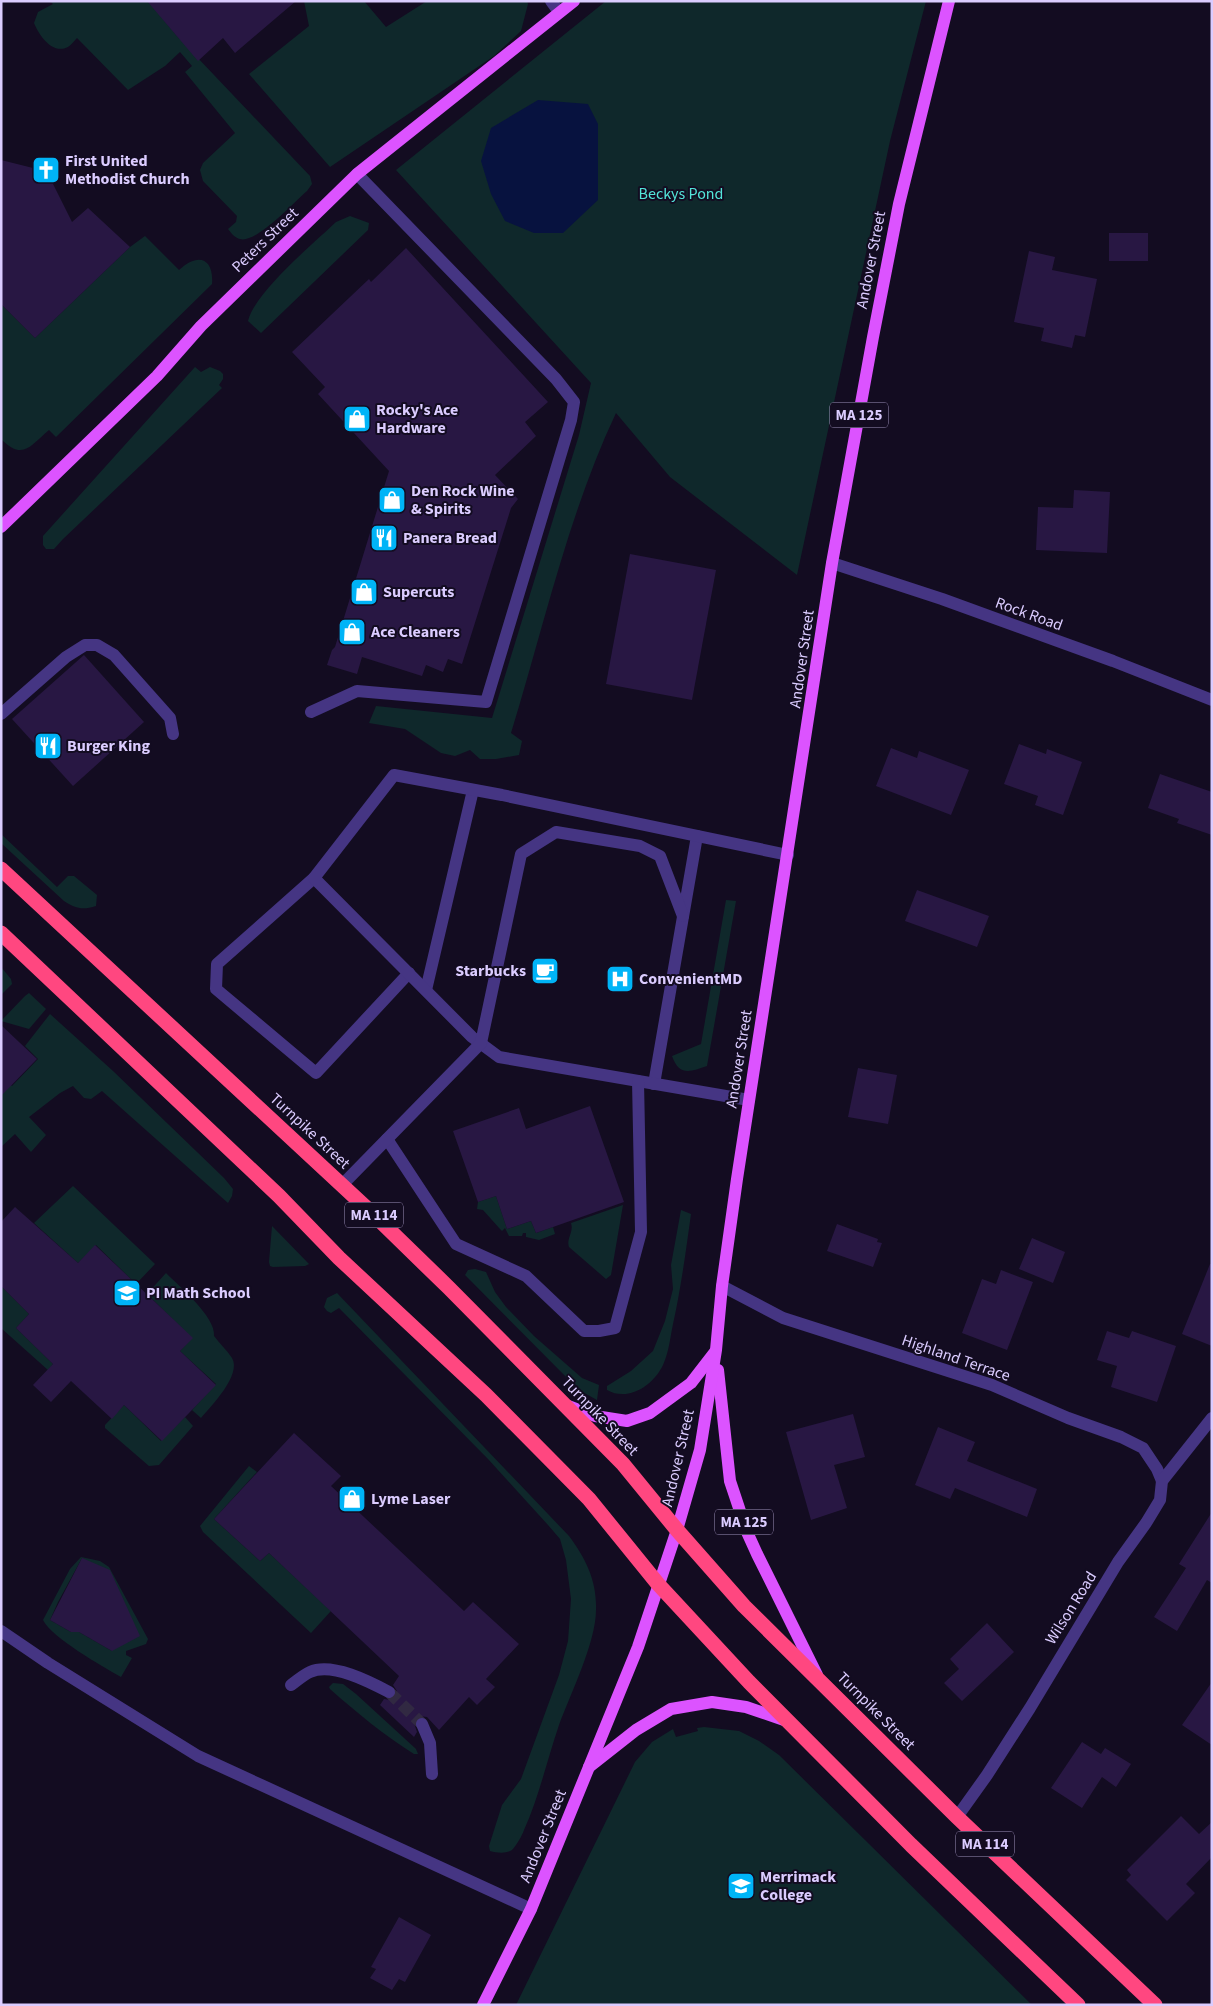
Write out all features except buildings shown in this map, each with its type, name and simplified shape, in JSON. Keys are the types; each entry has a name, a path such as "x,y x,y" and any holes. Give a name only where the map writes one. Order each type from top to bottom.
{"highway":[{"name":"Turnpike Street","path":"1,869 342,1185 449,1288 623,1464 677,1530 744,1606 957,1817 1155,2005"},
{"name":"MA 114","path":"1,933 278,1196 339,1258 486,1395 589,1499 658,1584 788,1722 911,1845 1078,2005"}],"main road":[{"name":"Peters Street","path":"1,527 156,376 201,326 357,174 574,1"},
{"name":"Andover Street","path":"483,2005 531,1909 638,1647 677,1530 700,1450 716,1350 722,1286 749,1100 832,563 899,204 949,1"},
{"path":"566,1406 595,1416 627,1421 650,1413 691,1383 716,1350"},
{"name":"MA 125","path":"716,1350 730,1481 747,1532 819,1679"},
{"path":"589,1767 636,1730 671,1710 712,1702 746,1707 788,1722"}],"street":[{"path":"551,1 560,12"},
{"path":"311,712 357,691 486,702 571,420 574,402 556,379 357,174"},
{"name":"Rock Road","path":"832,563 942,599 1113,661 1212,700"},
{"path":"1,714 66,657 85,644 97,645 114,655 170,718 174,734"},
{"path":"409,973 316,1073 216,989 217,964 314,878 394,775 788,855"},
{"path":"426,990 473,790"},
{"path":"342,1185 480,1043 521,854 556,832 640,846 660,856 683,916"},
{"path":"654,1084 697,836"},
{"path":"314,878 480,1043 499,1057 749,1100"},
{"path":"387,1140 456,1244 526,1276 584,1331 615,1328 641,1232 638,1081"},
{"name":"Highland Terrace","path":"722,1286 783,1318 992,1385 1068,1418 1121,1437 1143,1448 1158,1468 1162,1481"},
{"name":"Wilson Road","path":"957,1817 987,1775 1030,1708 1118,1562 1146,1523 1160,1500 1162,1481 1212,1418"},
{"path":"1,1631 198,1756 531,1909"},
{"path":"291,1686 311,1671 334,1669 367,1680 389,1692"},
{"path":"422,1724 430,1743 432,1774"}],"green space":[{"path":"50,1 148,1 177,36 310,176 312,184 307,191 265,229 247,239 240,239 235,236 228,229 236,222 237,216 203,181 200,170 203,163 235,133 185,72 192,66 180,52 165,66 128,90 77,38 68,47 62,49 52,46 43,38 34,23 38,12 53,4"},
{"path":"304,1 364,1 386,27 427,1 527,1 528,4 521,31 494,56 330,167 249,74 309,26"},
{"name":"Beckys Pond","path":"606,1 926,1 890,141 797,575 670,477 616,413 599,452 570,531 511,733 522,741 519,755 496,759 480,759 470,750 455,756 441,753 405,729 369,723 376,706 492,718 579,435 591,383 396,170"},
{"path":"350,216 369,223 368,230 261,333 248,321 261,296 286,269 336,222"},
{"path":"145,236 179,270 192,261 203,260 210,268 212,284 56,437 49,430 26,449 15,449 9,446 1,439 1,304 35,338 130,247"},
{"path":"195,367 201,372 210,367 220,371 223,374 223,379 219,385 222,388 54,549 46,549 43,545 43,536"},
{"path":"1,834 57,887 68,876 74,876 97,895 96,906 80,908 64,901 1,843"},
{"path":"726,900 736,901 707,1066 686,1071 678,1067 672,1056 701,1044"},
{"path":"1,967 11,979 12,984 1,995"},
{"path":"29,993 46,1009 29,1029 1,1021 25,996"},
{"path":"50,1014 113,1071 224,1178 233,1189 228,1203 102,1091 91,1099 84,1098 73,1086 60,1093 29,1117 46,1135 31,1152 15,1134 1,1147 1,1076 12,1086 38,1059 25,1046"},
{"path":"73,1186 155,1264 136,1284 96,1245 78,1263 34,1223"},
{"path":"496,1196 507,1229 531,1221 536,1233 553,1227 555,1234 539,1240 526,1237 526,1233 523,1233 522,1236 509,1236 505,1228 502,1231 483,1210 477,1209 478,1202"},
{"path":"623,1205 611,1275 606,1279 569,1247 571,1223"},
{"path":"681,1210 691,1214 678,1297 669,1345 663,1365 659,1373 639,1390 623,1394 607,1390 607,1386 631,1371 653,1351 665,1321 673,1289 671,1265"},
{"path":"272,1226 309,1264 305,1266 270,1266"},
{"path":"475,1269 486,1272 495,1292 506,1307 534,1336 582,1378 599,1385 597,1400 579,1390 465,1275 468,1270"},
{"path":"166,1273 203,1311 213,1328 214,1336 230,1355 234,1365 233,1373 224,1390 201,1418 192,1410 216,1384 180,1351 192,1338 147,1294"},
{"path":"1,1286 29,1314 16,1328 53,1364 48,1370 1,1328"},
{"path":"337,1293 569,1536 581,1553 595,1589 595,1623 587,1652 559,1725 539,1792 522,1835 512,1850 507,1852 498,1853 490,1851 489,1846 502,1805 521,1779 559,1675 568,1641 571,1599 566,1560 560,1539 488,1459 339,1308 331,1313 327,1311 324,1307 327,1298"},
{"path":"124,1405 161,1441 185,1417 193,1426 159,1465 149,1466 105,1428 105,1425"},
{"path":"249,1466 257,1472 214,1519 260,1561 269,1553 331,1611 311,1633 203,1532 200,1526"},
{"path":"81,1557 100,1561 109,1567 148,1639 146,1644 126,1651 126,1655 132,1658 121,1677 90,1659 56,1635 43,1620 70,1569","holes":["82,1558 112,1651 79,1632 71,1632 50,1620"]},
{"path":"333,1683 343,1684 356,1694 416,1749 418,1754 414,1754 392,1739 350,1707 330,1689 329,1687"},
{"name":"Merrimack College","path":"697,1728 739,1731 759,1741 779,1755 1032,2005 516,2005 635,1762 652,1742 673,1729 676,1737 698,1731"}],"shaded area":[{"path":"538,100 588,104 598,124 598,200 563,233 534,233 505,221 491,194 481,161 491,128"}],"tunnel":[{"path":"389,1692 422,1724"}],"place":[{"name":"First United Methodist Church","path":"46,170"},
{"name":"Rocky's Ace Hardware","path":"357,419"},
{"name":"Den Rock Wine & Spirits","path":"392,500"},
{"name":"Panera Bread","path":"384,538"},
{"name":"Supercuts","path":"364,592"},
{"name":"Ace Cleaners","path":"352,632"},
{"name":"Burger King","path":"48,746"},
{"name":"Starbucks","path":"545,971"},
{"name":"ConvenientMD","path":"620,979"},
{"name":"PI Math School","path":"127,1293"},
{"name":"Lyme Laser","path":"352,1499"},
{"name":"Merrimack College","path":"741,1886"}]}
